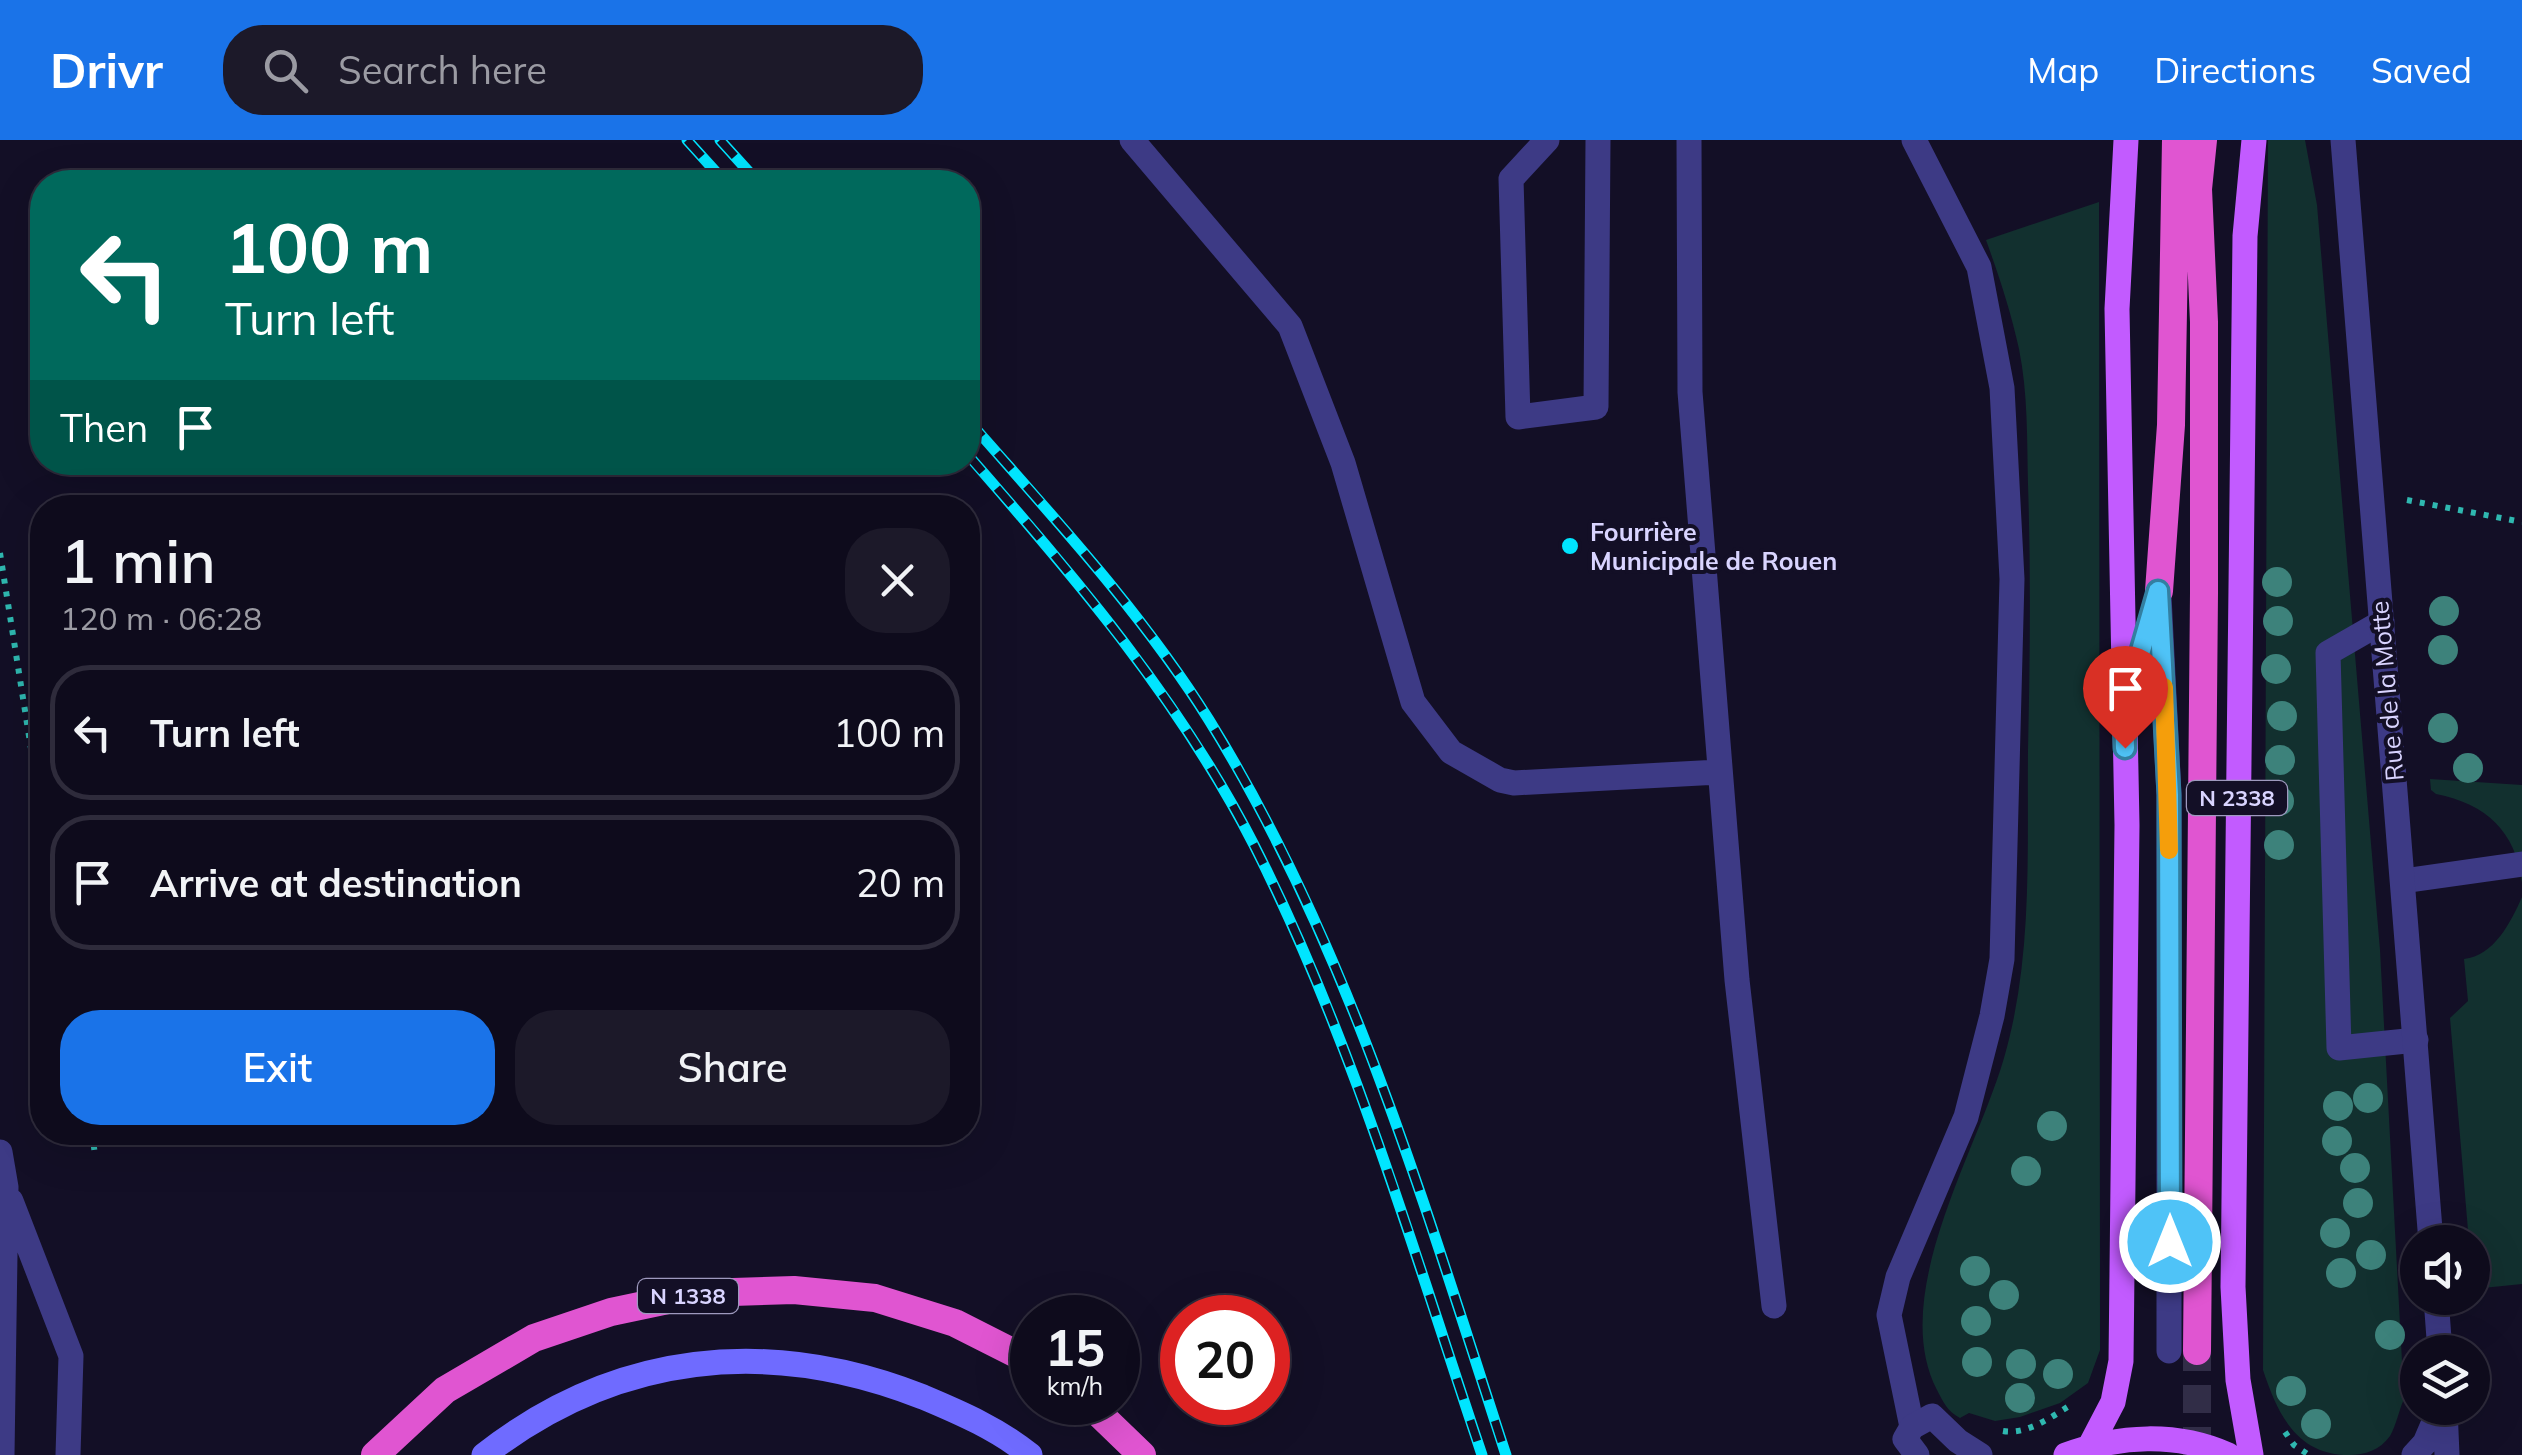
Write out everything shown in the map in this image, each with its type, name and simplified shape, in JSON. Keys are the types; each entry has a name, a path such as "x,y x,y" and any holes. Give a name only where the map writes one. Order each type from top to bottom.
{"highway":[{"path":"2158,591 2171,426 2176,140"},
{"path":"2184,1352 2204,322 2198,189 2203,140"},
{"name":"N 1338","path":"374,1455 445,1390 534,1338 611,1312 701,1293 794,1290 875,1298 955,1323 1010,1351"},
{"path":"1110,1425 1142,1455"}],"main road":[{"path":"2078,1450 2112,1402 2121,1361 2127,844 2117,310 2126,140"},
{"name":"N 2338","path":"2251,1455 2238,1380 2234,1074 2245,236 2254,140"},
{"path":"2124,710 2158,591"},
{"path":"484,1455 516,1430 569,1399 641,1372 713,1361 777,1361 828,1368 898,1388 966,1414 1030,1455"},
{"path":"2078,1450 2156,1437 2206,1445 2228,1455"}],"street":[{"path":"1132,140 1290,326 1343,463 1414,702 1451,752 1500,780 1514,783 1719,772"},
{"path":"1547,140 1511,180 1518,417 1596,407 1598,140"},
{"path":"1690,140 1690,392 1737,980 1774,1306"},
{"path":"1912,1427 1889,1315 1898,1277 1966,1116 2002,959 2012,579 2002,388 1978,267 1914,140"},
{"name":"Rue de la Motte","path":"2343,140 2431,1225"},
{"path":"2158,591 2169,795 2184,1352"},
{"path":"2382,622 2328,653 2339,1048 2416,1040"},
{"path":"2403,880 2522,864"},
{"path":"0,1152 6,1187 2,1455"},
{"path":"6,1187 71,1356 68,1455"},
{"path":"1916,1455 1905,1438 1912,1427 1932,1416 1958,1442 1980,1455"},
{"path":"2414,1455 2434,1425"},
{"path":"2443,1425 2446,1455"}],"path":[{"path":"2372,492 2522,522"},
{"path":"0,553 30,742"},
{"path":"94,1145 95,1155"}],"green space":[{"path":"2268,140 2305,140 2317,205 2380,950 2401,1335 2400,1410 2392,1432 2382,1445 2355,1455 2316,1448 2303,1440 2283,1417 2263,1370"},
{"path":"2099,202 2100,1350 2088,1383 2060,1403 1995,1421 1969,1413 1960,1418 1937,1390 1925,1352 1923,1311 1942,1224 2004,1058 2013,1020 2024,944 2028,866 2030,584 2026,400 2016,335 1986,240"},
{"path":"2430,779 2522,785 2522,883 2513,849 2496,823 2470,805 2436,794 2431,790"},
{"path":"2522,897 2522,1284 2490,1287 2490,1225 2468,1225 2450,1018 2468,1001 2464,959 2484,952 2507,927"}],"tunnel":[{"path":"2197,1351 2197,1455"}],"railway":[{"path":"687,140 714,170"},
{"path":"720,140 747,170"},
{"path":"980,434 1154,641 1209,720 1259,806 1303,895 1379,1078 1506,1455"},
{"path":"980,469 1086,593 1159,690 1254,845 1289,918 1351,1069 1482,1455"}],"slow traffic":[{"path":"2164,687 2169,850"}],"place":[{"name":"Fourrière Municipale de Rouen","path":"1570,546"}],"route":[{"path":"2125,748 2124,710 2158,591 2169,795 2170,1242"}]}
